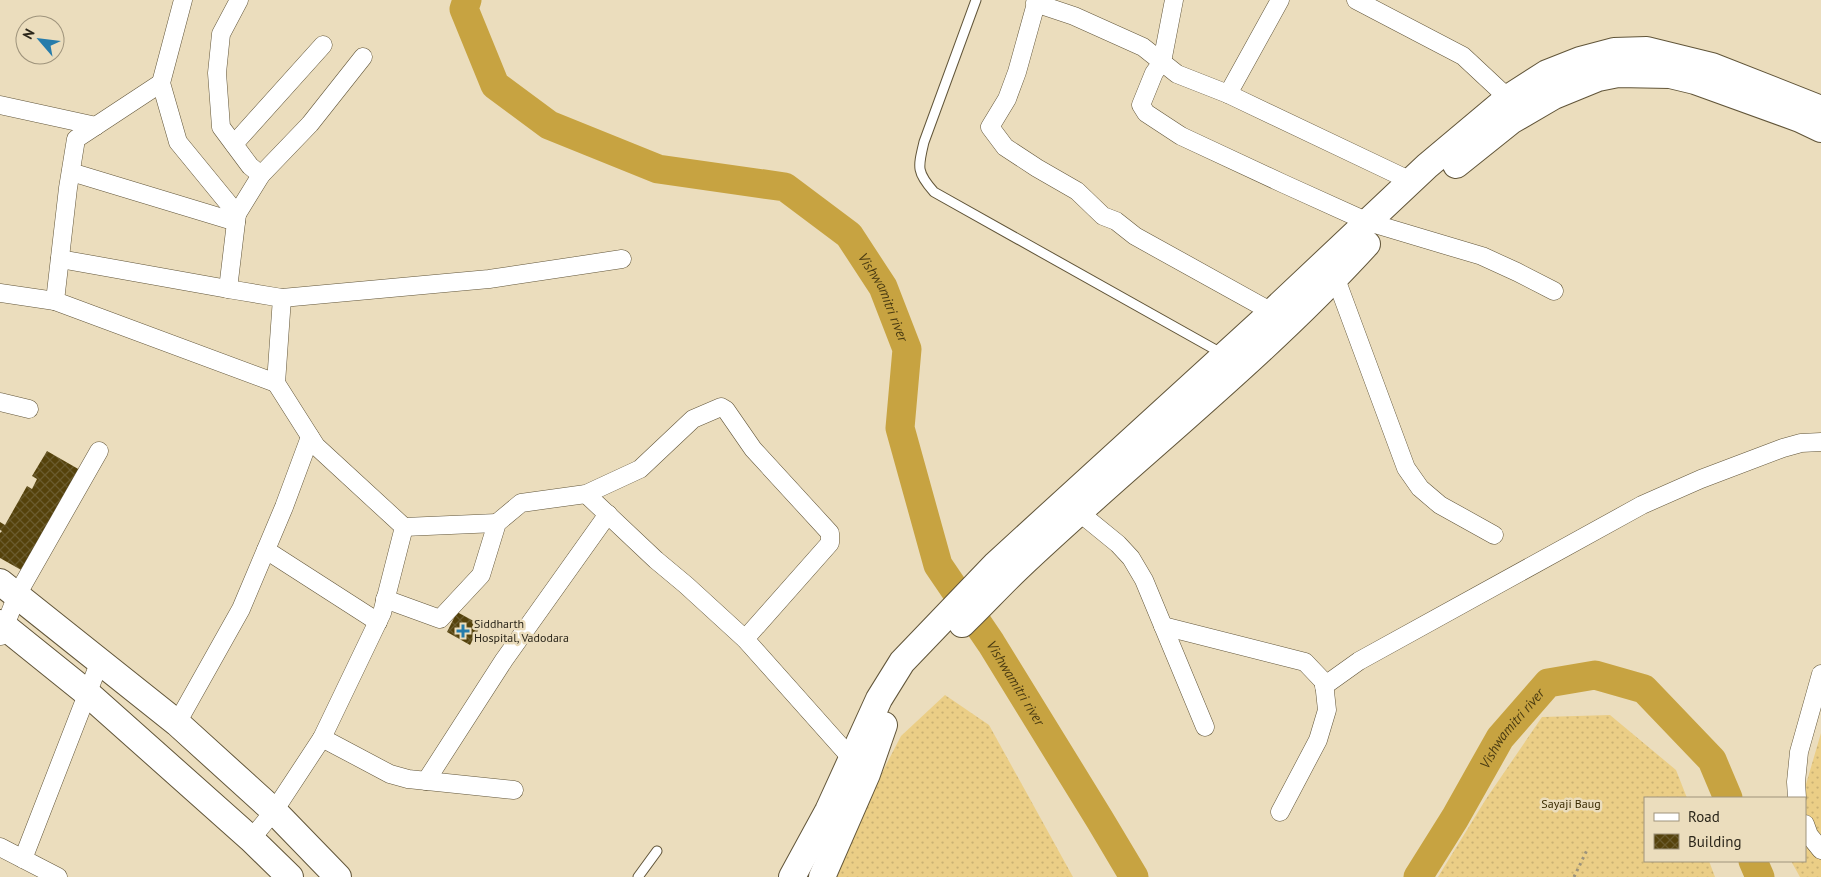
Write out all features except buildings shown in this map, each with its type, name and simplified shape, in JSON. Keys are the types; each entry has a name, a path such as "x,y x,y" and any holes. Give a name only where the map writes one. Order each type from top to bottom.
{"street":[{"path":"183,0 161,82 178,142 236,218"},
{"path":"239,0 221,34 217,73 221,127 250,166 261,175"},
{"path":"1174,0 1162,62 1154,74 1141,105 1146,113 1181,136 1376,224 1482,256 1554,291"},
{"path":"1228,94 1280,0"},
{"path":"1356,0 1462,56 1508,98"},
{"path":"1272,312 1135,236 1116,222 1103,216 1077,191 1037,168 1005,146 990,127 1006,99 1017,72 1036,2 1074,16 1143,47 1177,74 1228,94 1410,182"},
{"path":"234,144 323,45"},
{"path":"1007,566 1080,513 1276,337 1336,279 1376,224 1410,182 1508,98 1547,73 1580,60 1614,51 1647,50 1712,66 1821,109"},
{"path":"228,289 236,218 261,175 310,124 363,57"},
{"path":"792,877 828,811 879,699 908,667 1007,566 1272,312 1376,224 1423,191 1511,121 1554,96 1598,78 1618,74 1670,75 1704,84 1800,119 1821,129"},
{"path":"55,301 76,139 161,82"},
{"path":"0,105 96,126"},
{"path":"71,172 236,218"},
{"path":"60,259 282,298 489,279 622,259"},
{"path":"1336,279 1406,468 1420,488 1440,505 1494,535"},
{"path":"0,293 55,301 276,383"},
{"path":"282,298 276,383 316,446 404,527 497,523"},
{"path":"0,402 29,410"},
{"path":"386,599 440,619 481,574 497,523 521,503 586,494 640,469 693,419 720,407 726,410 753,448 830,533 830,543 745,639"},
{"path":"177,722 241,610 284,508 310,436"},
{"path":"1324,686 1359,661 1642,505 1701,479 1783,448 1801,443 1821,442"},
{"path":"99,451 9,588 2,630 88,693 251,839 290,877"},
{"path":"586,494 656,560 686,584 745,639 852,759"},
{"path":"1080,513 1118,544 1131,558 1144,580 1204,727"},
{"path":"426,781 504,660 608,514"},
{"path":"251,839 274,812 322,738 382,613 404,527"},
{"path":"266,550 378,622"},
{"path":"9,588 177,722 274,812 338,877"},
{"path":"1163,626 1305,662 1324,682 1326,710 1318,740 1280,812"},
{"path":"24,859 100,661"},
{"path":"822,877 867,774 887,714 908,667"},
{"path":"1797,797 1796,782 1799,752 1821,674"},
{"path":"322,738 390,774 408,779 514,790"},
{"path":"1806,827 1809,835 1821,850"},
{"path":"0,848 58,877"}],"lane":[{"path":"976,0 924,142 919,164 922,178 934,192 1225,355"},
{"path":"638,877 657,851"}],"path":[{"path":"1574,877 1587,850"}],"green space":[{"path":"945,695 989,725 1073,877 828,877 901,736"},
{"name":"Sayaji Baug","path":"1610,715 1676,770 1687,797 1644,797 1644,862 1709,862 1715,877 1438,877 1486,799 1542,717"},
{"path":"1821,733 1821,877 1800,877 1792,862 1806,862 1806,797 1802,797"}],"waterway":[{"name":"Vishwamitri river","path":"467,0 464,9 495,85 549,125 658,169 785,187 849,235 883,287 907,349 900,428 938,565 991,643 1134,877"},
{"name":"Vishwamitri river","path":"1418,877 1455,818 1500,738 1548,683 1595,675 1644,689 1712,760 1728,797"},
{"name":"Vishwamitri river","path":"1753,862 1760,877"}],"place":[{"name":"Siddharth Hospital, Vadodara","path":"463,631"}]}
